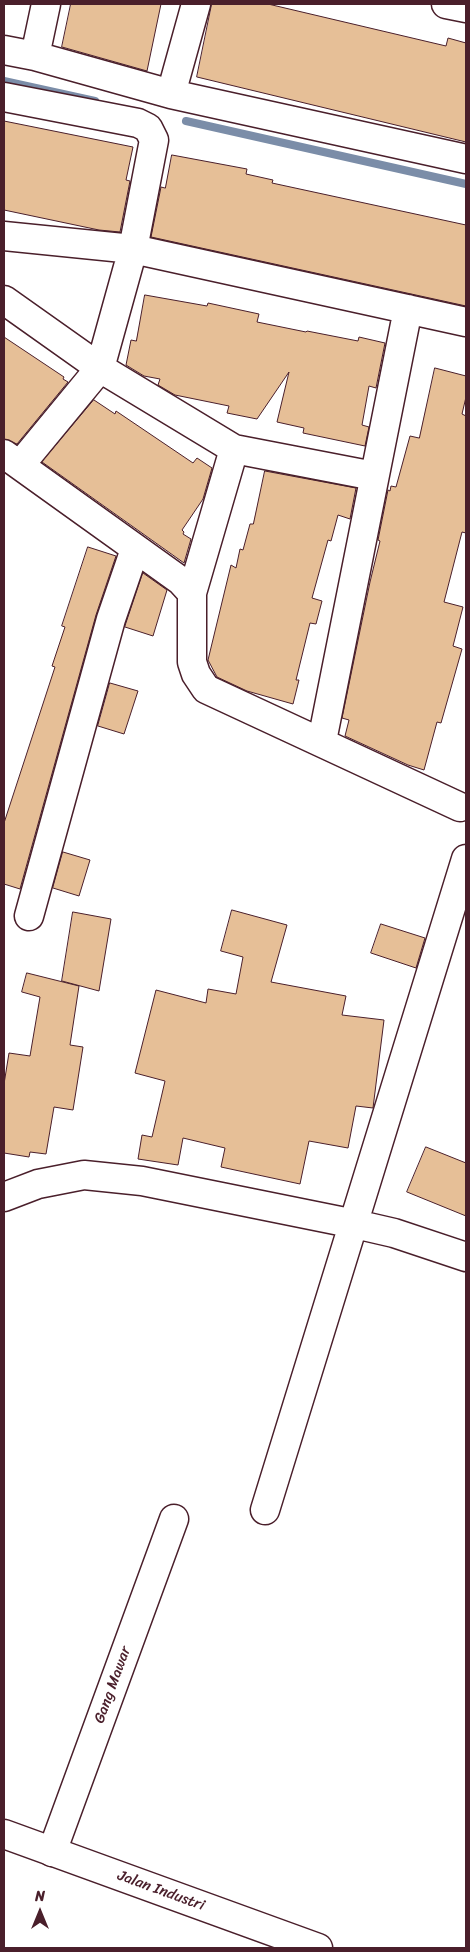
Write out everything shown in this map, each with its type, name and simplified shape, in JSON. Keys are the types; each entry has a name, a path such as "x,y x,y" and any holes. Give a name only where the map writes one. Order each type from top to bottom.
{"street":[{"path":"35,56 46,4"},
{"path":"170,94 196,4"},
{"path":"446,4 466,8"},
{"path":"4,50 35,56 170,94 466,159"},
{"path":"4,97 138,123 148,128 154,140 133,249 100,368 12,459 181,581 192,593"},
{"path":"4,236 133,249 466,322"},
{"path":"4,300 100,368 234,449 374,476"},
{"path":"322,741 408,309"},
{"path":"234,449 192,593 192,662 196,674 206,689 464,804"},
{"path":"29,916 112,619 135,549"},
{"path":"265,1510 355,1224 466,859"},
{"path":"4,1197 38,1184 84,1175 142,1181 394,1233 466,1257"},
{"name":"Gang Mawar","path":"52,1852 174,1519"},
{"name":"Jalan Industri","path":"4,1834 318,1948"}],"building":[{"path":"71,4 161,4 147,71 62,47"},
{"path":"212,4 268,4 446,46 448,38 466,43 466,142 197,77"},
{"path":"4,121 133,147 126,180 130,181 120,232 99,230 4,210"},
{"path":"172,155 247,169 246,174 273,180 272,183 466,225 466,306 151,237 161,187 165,188"},
{"path":"145,295 207,306 208,303 259,314 257,322 306,332 358,341 359,337 385,343 376,388 369,386 362,425 369,427 365,446 303,433 304,428 277,422 289,372 257,419 227,413 229,406 175,395 158,385 160,379 144,376 126,365 131,340 136,341"},
{"path":"4,337 64,377 63,379 68,382 17,444 4,439"},
{"path":"435,368 466,376 466,397 462,414 466,416 466,533 462,532 444,602 463,607 453,646 462,649 441,723 437,722 424,770 408,765 345,736 349,720 342,718 380,541 378,540 388,490 390,491 391,486 396,487 410,436 419,438"},
{"path":"94,400 115,414 116,411 193,463 197,458 212,468 203,499 182,530 183,534 191,539 184,563 42,462"},
{"path":"265,471 356,488 350,519 338,515 331,541 328,540 312,598 322,601 316,624 310,623 296,680 299,680 293,704 247,691 217,677 208,660 231,565 236,568 240,549 243,550 250,524 253,524"},
{"path":"88,547 116,556 96,615 20,889 4,884 4,823 55,667 52,666 65,627 62,626"},
{"path":"143,573 167,590 153,636 125,627"},
{"path":"110,683 138,691 124,734 98,726"},
{"path":"63,852 90,860 79,896 53,888"},
{"path":"232,910 287,925 271,982 346,996 342,1015 384,1020 373,1108 356,1106 348,1148 309,1141 300,1184 221,1167 225,1148 183,1138 178,1165 138,1159 142,1135 152,1137 165,1081 135,1073 156,990 206,1003 208,989 236,994 243,957 221,951"},
{"path":"73,912 111,919 99,991 62,981"},
{"path":"381,924 425,938 416,968 371,953"},
{"path":"27,973 79,986 70,1045 83,1047 73,1110 54,1107 46,1154 30,1152 29,1157 4,1153 4,1084 9,1053 30,1056 40,997 22,992"},
{"path":"426,1147 466,1163 466,1216 407,1192"}],"waterway":[{"path":"4,81 95,101"},
{"path":"186,121 466,184"}]}
